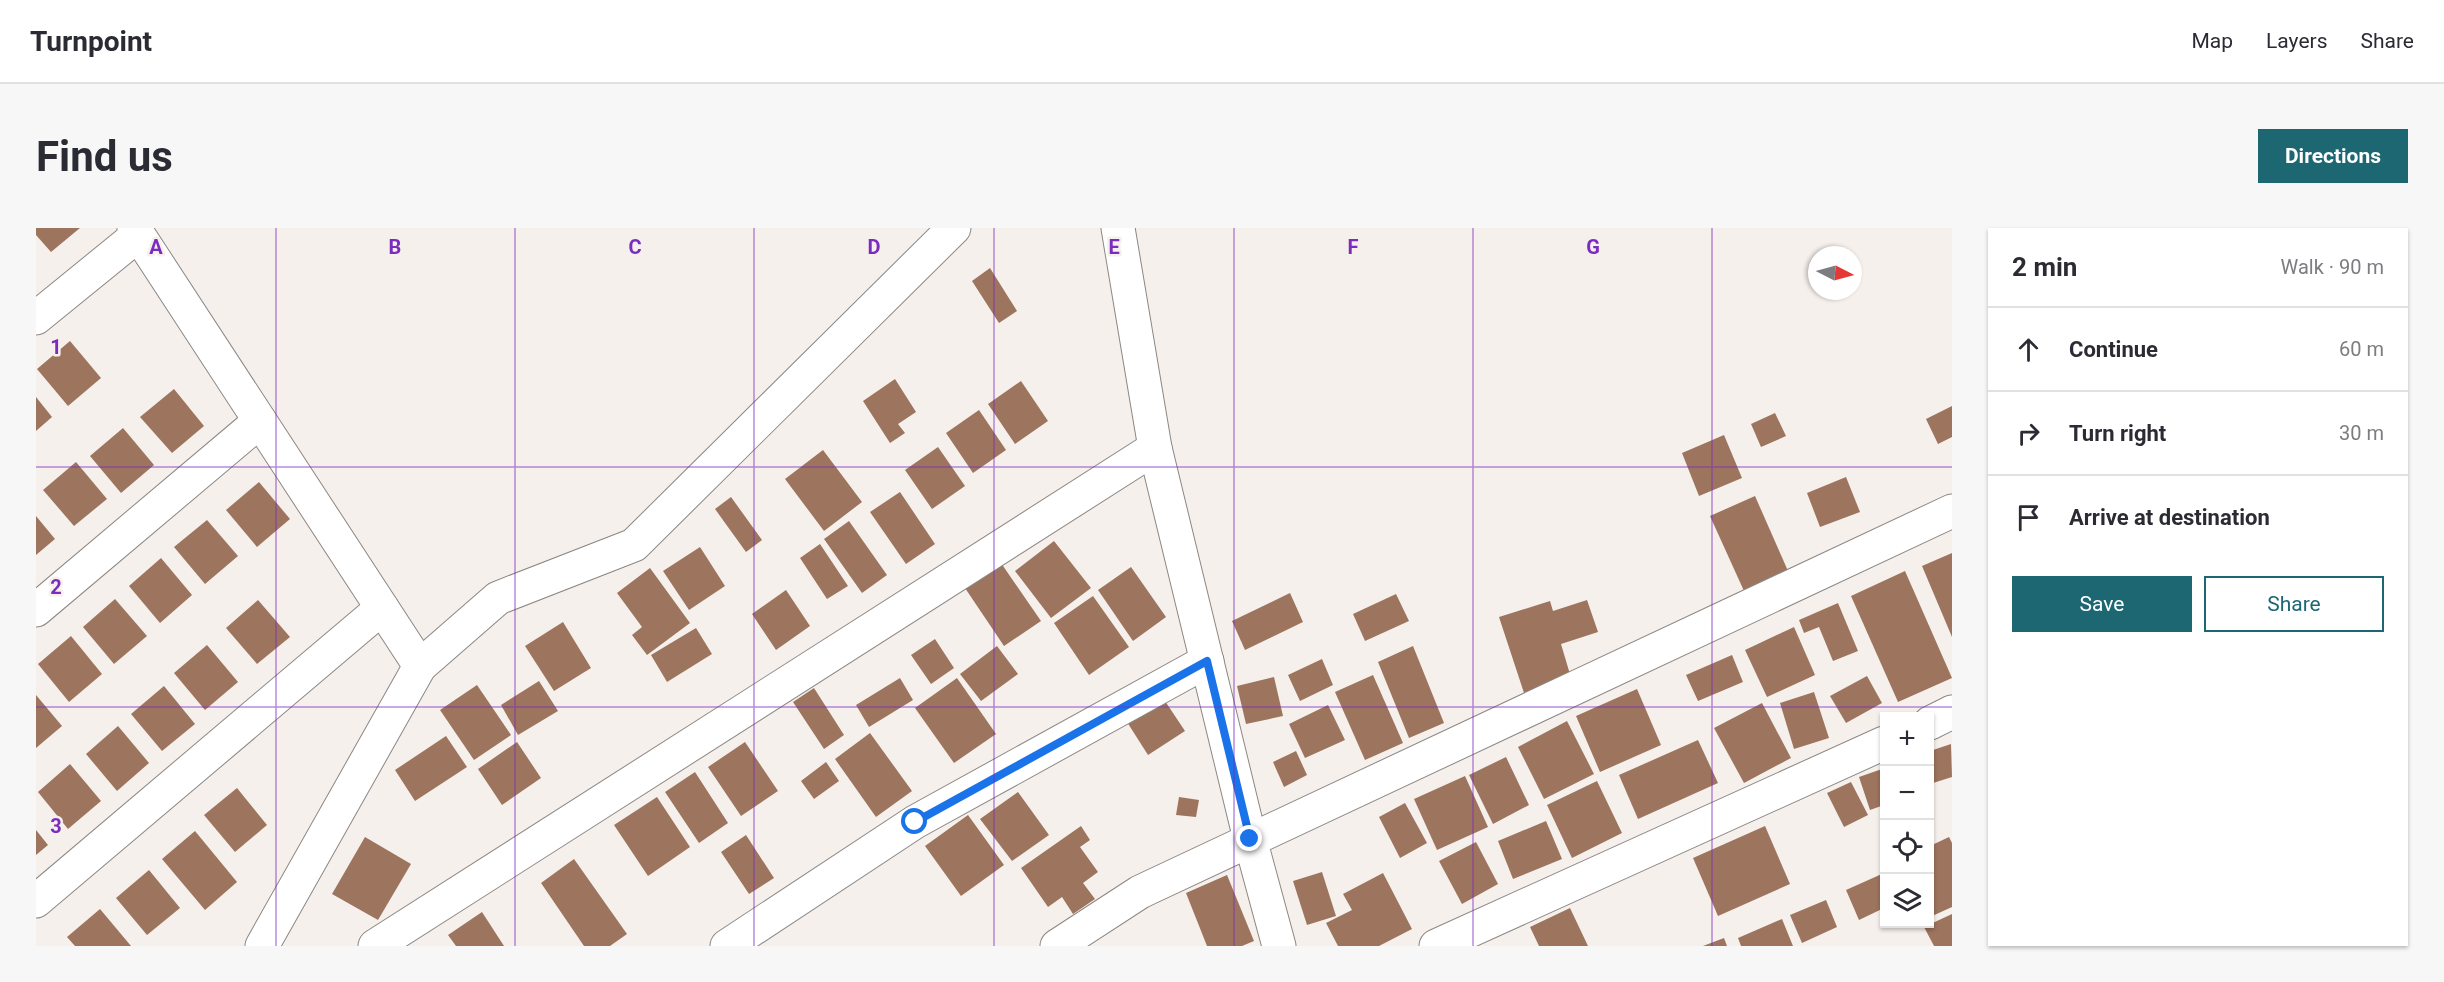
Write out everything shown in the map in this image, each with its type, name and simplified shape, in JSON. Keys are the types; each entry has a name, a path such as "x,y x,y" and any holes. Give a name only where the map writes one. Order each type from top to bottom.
{"street":[{"path":"262,946 420,666 498,598 634,545 954,228"},
{"path":"1118,228 1155,448 1250,839 1280,946"},
{"path":"36,318 136,231 420,666"},
{"path":"36,610 260,420"},
{"path":"375,946 1155,448"},
{"path":"1057,946 1140,892 1952,511"},
{"path":"36,902 382,608"},
{"path":"727,946 915,822 1207,661"},
{"path":"1934,721 1952,712"},
{"path":"1436,946 1880,745"}],"building":[{"path":"36,228 80,228 51,252 36,235"},
{"path":"990,268 1017,311 999,323 972,281"},
{"path":"70,341 101,378 68,406 37,369"},
{"path":"895,379 916,412 898,424 905,433 890,443 863,401"},
{"path":"1021,381 1048,421 1015,444 988,404"},
{"path":"174,389 204,426 172,453 140,417"},
{"path":"36,397 52,417 36,431"},
{"path":"1952,406 1952,437 1938,444 1926,419"},
{"path":"979,410 1006,450 973,473 946,433"},
{"path":"1775,413 1786,436 1761,447 1751,424"},
{"path":"123,428 154,465 121,493 90,456"},
{"path":"1724,435 1742,478 1699,496 1682,453"},
{"path":"938,447 965,486 932,509 905,470"},
{"path":"823,450 862,502 824,531 785,479"},
{"path":"76,462 107,499 74,526 43,490"},
{"path":"1846,477 1860,512 1820,527 1807,493"},
{"path":"259,482 290,519 257,547 226,510"},
{"path":"900,492 935,544 906,564 870,512"},
{"path":"1755,496 1788,571 1744,591 1710,516"},
{"path":"731,497 762,540 746,552 715,509"},
{"path":"36,516 55,539 36,555"},
{"path":"207,520 238,556 205,584 174,547"},
{"path":"849,521 887,575 862,593 824,539"},
{"path":"1054,541 1091,588 1051,618 1015,571"},
{"path":"820,544 848,586 827,599 800,558"},
{"path":"700,547 725,586 689,610 663,571"},
{"path":"1952,553 1952,637 1922,566"},
{"path":"161,558 192,595 160,623 129,586"},
{"path":"1001,563 1041,621 1004,646 965,588"},
{"path":"1131,567 1166,617 1133,641 1098,590"},
{"path":"650,568 690,623 647,655 632,635 642,627 617,593"},
{"path":"1905,571 1952,678 1898,702 1851,596"},
{"path":"786,590 810,626 776,650 752,614"},
{"path":"1290,593 1303,622 1245,650 1232,621"},
{"path":"1396,594 1409,621 1365,641 1353,614"},
{"path":"1093,596 1129,647 1089,675 1054,623"},
{"path":"115,599 147,636 114,664 83,627"},
{"path":"258,600 290,637 257,664 226,628"},
{"path":"1587,600 1598,632 1561,644 1572,681 1525,696 1499,617 1550,601 1553,611"},
{"path":"1838,603 1858,651 1833,661 1819,627 1804,633 1799,620"},
{"path":"563,622 591,668 554,691 525,646"},
{"path":"1794,627 1815,675 1767,697 1745,650"},
{"path":"696,628 712,654 667,682 651,655"},
{"path":"71,636 102,674 69,702 38,664"},
{"path":"935,639 954,668 931,684 911,655"},
{"path":"207,645 238,682 205,710 174,673"},
{"path":"997,646 1018,674 981,701 960,674"},
{"path":"1413,646 1444,723 1409,738 1378,662"},
{"path":"1732,655 1743,682 1698,701 1686,675"},
{"path":"1322,659 1333,685 1300,701 1288,675"},
{"path":"1373,675 1403,743 1365,760 1335,692"},
{"path":"1867,676 1882,703 1846,723 1830,696"},
{"path":"1274,677 1283,716 1246,724 1237,686"},
{"path":"900,678 913,700 869,727 856,705"},
{"path":"957,678 996,734 954,763 915,708"},
{"path":"539,681 558,711 518,735 501,705"},
{"path":"477,685 511,735 474,760 440,710"},
{"path":"164,686 195,724 162,751 131,714"},
{"path":"814,688 844,735 824,749 793,702"},
{"path":"1637,689 1661,745 1600,772 1576,716"},
{"path":"1814,692 1829,738 1794,749 1780,703"},
{"path":"36,695 62,726 36,748"},
{"path":"1163,698 1185,731 1148,755 1127,722"},
{"path":"1762,703 1791,758 1744,783 1714,728"},
{"path":"1328,705 1345,740 1305,758 1289,724"},
{"path":"1567,721 1594,774 1544,799 1518,747"},
{"path":"118,726 149,763 117,791 86,754"},
{"path":"870,733 912,791 876,817 835,759"},
{"path":"446,736 467,767 415,801 395,770"},
{"path":"1698,740 1718,783 1638,819 1619,775"},
{"path":"517,742 541,778 502,805 478,769"},
{"path":"745,742 778,791 741,816 708,767"},
{"path":"1951,744 1952,777 1934,783 1934,766 1934,750"},
{"path":"1296,751 1307,775 1284,787 1273,762"},
{"path":"1506,757 1529,805 1493,824 1469,775"},
{"path":"826,762 839,781 814,799 801,781"},
{"path":"70,764 101,801 68,829 38,792"},
{"path":"1880,770 1880,806 1870,810 1859,777"},
{"path":"695,772 728,823 699,843 665,792"},
{"path":"1465,776 1488,827 1437,850 1414,799"},
{"path":"1597,781 1622,833 1572,858 1547,805"},
{"path":"1851,782 1868,815 1844,827 1827,793"},
{"path":"237,788 267,825 235,852 204,815"},
{"path":"1018,792 1049,835 1012,861 980,819"},
{"path":"657,797 690,847 648,876 614,825"},
{"path":"1179,797 1199,800 1196,817 1176,815"},
{"path":"1405,803 1427,843 1400,858 1379,817"},
{"path":"968,815 1004,865 961,896 925,846"},
{"path":"1546,821 1562,859 1513,879 1498,841"},
{"path":"1081,826 1090,840 1080,847 1098,872 1083,883 1095,899 1073,914 1062,897 1048,907 1021,868"},
{"path":"1765,826 1790,884 1718,916 1693,858"},
{"path":"36,830 48,845 36,855"},
{"path":"195,831 237,882 205,910 162,859"},
{"path":"746,835 774,878 749,894 721,852"},
{"path":"365,837 411,864 378,920 332,894"},
{"path":"1949,837 1952,843 1952,907 1934,915 1934,874 1934,844"},
{"path":"1476,842 1498,884 1462,904 1439,861"},
{"path":"574,859 627,934 610,946 584,946 541,883"},
{"path":"149,870 180,908 147,935 116,898"},
{"path":"1322,872 1336,916 1307,925 1293,881"},
{"path":"1383,873 1412,929 1379,946 1338,946 1326,923 1352,910 1343,894"},
{"path":"1227,875 1254,941 1242,946 1207,946 1186,893"},
{"path":"1880,875 1880,910 1859,920 1846,890"},
{"path":"1826,900 1837,927 1802,943 1790,915"},
{"path":"1570,908 1588,946 1539,946 1530,927"},
{"path":"100,909 131,946 75,946 67,937"},
{"path":"482,912 504,946 456,946 448,935"},
{"path":"1952,914 1952,946 1934,946 1925,928 1934,928 1934,922"},
{"path":"1782,919 1793,946 1741,946 1738,938"},
{"path":"1724,938 1727,946 1703,946"}],"route":[{"path":"915,822 1207,661 1250,839"}]}
